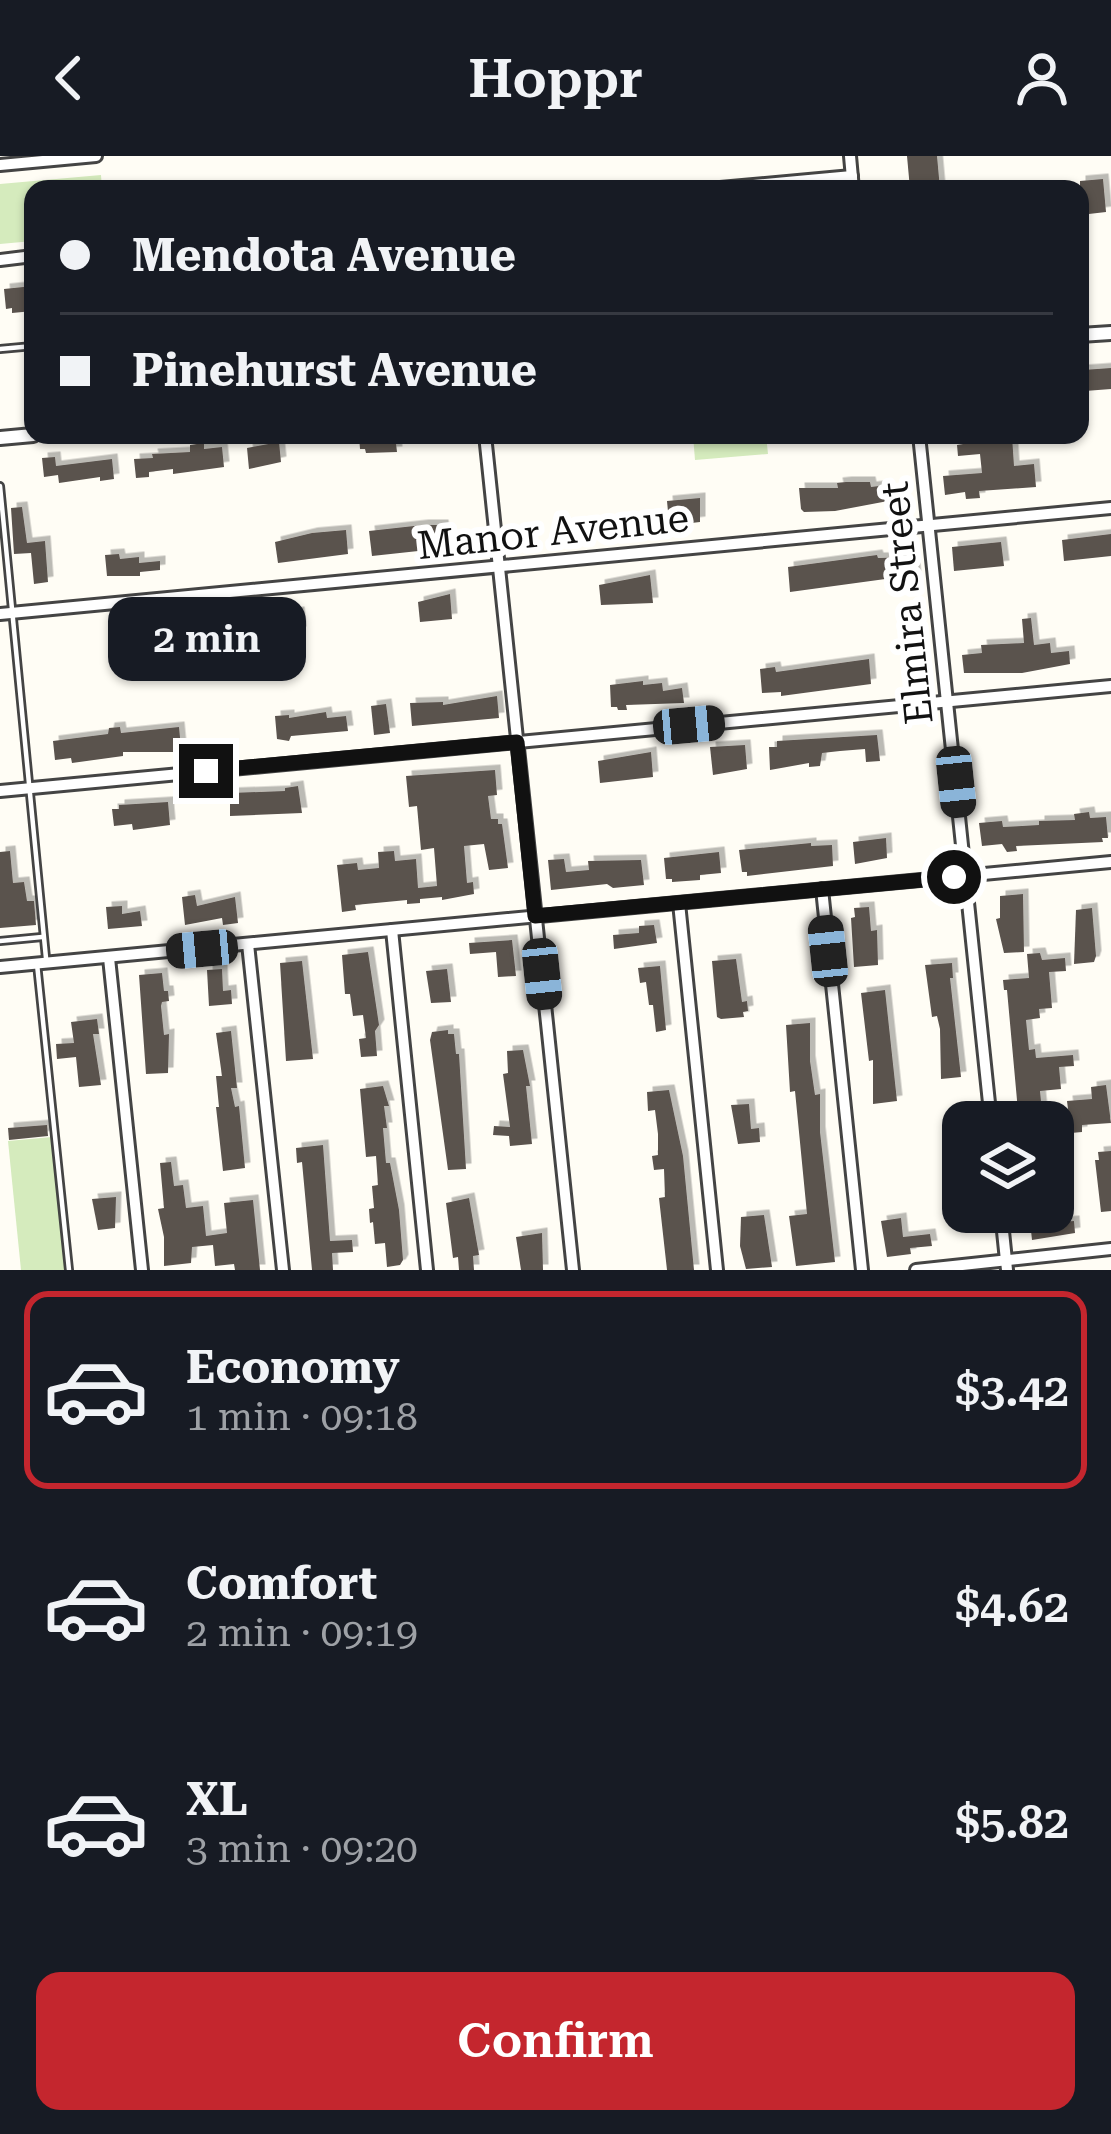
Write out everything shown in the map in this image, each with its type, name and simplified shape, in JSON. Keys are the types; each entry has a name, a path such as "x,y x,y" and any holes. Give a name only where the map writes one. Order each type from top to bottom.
{"street":[{"path":"0,165 96,156"},
{"path":"485,444 572,1270"},
{"name":"Elmira Street","path":"920,444 989,1101"},
{"name":"Manor Avenue","path":"6,613 1111,508"},
{"path":"0,791 1111,686"},
{"path":"0,968 1110,862 1111,878"},
{"path":"822,890 862,1270"},
{"path":"679,903 717,1270"},
{"path":"392,929 428,1270"},
{"path":"248,944 283,1270"},
{"path":"109,958 142,1270"},
{"path":"1002,1233 1006,1265"},
{"path":"916,1270 1006,1265 1111,1249"}],"lane":[{"path":"0,486 6,613 44,937 42,964 69,1270"},
{"path":"0,941 44,937"}],"green space":[{"path":"101,175 101,180 45,180"},
{"path":"24,182 24,242 0,244 0,184"},
{"path":"694,444 767,444 768,454 695,460"},
{"path":"52,1137 66,1270 21,1270 8,1141"}],"building":[{"path":"907,156 937,156 939,180 909,180"},
{"path":"1103,179 1106,212 1089,214 1089,180"},
{"path":"24,287 24,312 6,309 4,289"},
{"path":"1111,368 1111,389 1089,391 1089,370"},
{"path":"279,444 281,462 249,469 247,448"},
{"path":"360,444 396,444 397,452 366,453"},
{"path":"1013,444 1014,466 1034,464 1036,487 979,491 980,498 966,499 965,492 945,495 943,476 982,473 980,454 958,456 957,445"},
{"path":"190,445 222,447 224,467 149,472 149,477 136,478 134,459 190,452"},
{"path":"55,457 56,466 112,459 114,479 59,483 58,475 44,477 42,458"},
{"path":"870,482 871,487 887,485 888,501 835,511 801,509 799,488"},
{"path":"700,498 700,522 669,522 667,501"},
{"path":"22,507 27,543 45,541 48,582 34,584 31,553 14,554 11,508"},
{"path":"443,525 446,548 372,556 369,531"},
{"path":"346,530 348,554 278,563 275,542"},
{"path":"1111,534 1111,556 1064,561 1062,540"},
{"path":"1001,542 1004,566 954,571 952,547"},
{"path":"119,554 120,559 139,557 139,563 160,561 160,570 140,572 140,576 107,576 105,555"},
{"path":"877,555 914,557 916,581 901,582 900,577 790,592 788,567"},
{"path":"650,575 653,603 601,605 599,585"},
{"path":"450,594 452,619 420,622 418,602"},
{"path":"299,612 301,632 269,636 267,616"},
{"path":"1031,618 1034,645 1050,643 1051,653 1069,651 1070,664 1022,673 964,673 962,655 982,653 981,645 1024,643 1022,619"},
{"path":"869,659 871,684 781,696 781,692 762,693 760,669 775,667 776,672"},
{"path":"643,681 643,685 662,683 663,691 682,688 684,703 626,705 627,710 611,707 610,685"},
{"path":"497,696 499,718 412,726 410,703 443,705"},
{"path":"386,704 390,733 374,735 371,706"},
{"path":"326,712 327,718 346,716 348,731 277,739 275,716"},
{"path":"120,727 121,733 179,727 181,748 179,752 123,752 123,756 72,763 71,758 55,760 53,741 108,734 109,728"},
{"path":"877,735 880,761 866,762 865,749 840,751 822,753 820,766 809,767 809,763 770,770 769,747 777,747 777,741"},
{"path":"745,745 747,769 713,775 710,747"},
{"path":"651,752 653,777 600,783 598,761"},
{"path":"495,770 497,795 488,796 491,819 502,824 508,868 489,870 484,844 464,846 467,883 473,882 474,894 420,899 420,903 355,905 356,910 342,912 337,865 379,868 378,852 394,851 395,861 416,859 418,888 437,886 434,848 421,850 417,806 409,807 406,776"},
{"path":"298,786 302,813 230,816 230,793 285,791"},
{"path":"168,802 170,825 133,830 132,824 114,826 112,809 119,805"},
{"path":"1089,812 1090,818 1106,817 1108,838 1102,838 1103,842 1016,846 1017,851 1007,852 1002,844 982,846 979,823 1039,825 1039,821 1075,820 1074,814"},
{"path":"886,838 887,858 855,864 853,842"},
{"path":"832,845 833,866 747,876 742,872 739,850"},
{"path":"10,851 13,883 24,882 27,901 34,901 36,925 0,928 0,852"},
{"path":"719,852 721,873 700,875 700,880 666,879 664,858"},
{"path":"564,859 566,872 589,870 588,861 641,860 644,885 551,890 548,860"},
{"path":"1023,894 1024,952 1004,953 996,919 1000,918 1000,896"},
{"path":"195,895 197,906 235,897 238,923 223,925 222,918 185,925 182,897"},
{"path":"122,906 122,914 140,911 142,926 108,929 106,907"},
{"path":"869,907 871,931 877,930 878,965 854,967 851,918 854,908"},
{"path":"1092,908 1096,956 1094,962 1074,964 1076,910"},
{"path":"654,925 657,943 614,949 613,935 639,933 639,926"},
{"path":"512,940 516,976 498,977 496,952 470,954 469,943"},
{"path":"368,952 379,1025 375,1031 377,1056 361,1057 359,1039 366,1038 363,1015 353,1016 350,994 345,994 342,955"},
{"path":"1040,953 1042,960 1065,958 1066,971 1049,972 1052,1008 1039,1009 1040,1018 1026,1020 1029,1050 1035,1049 1036,1058 1073,1055 1074,1066 1059,1067 1061,1089 1040,1091 1041,1101 1017,1101 1003,980 1029,978 1027,954"},
{"path":"736,959 742,1002 747,1001 748,1011 743,1012 744,1017 721,1019 717,1017 712,961"},
{"path":"302,961 313,1059 286,1061 280,963"},
{"path":"952,963 961,1077 941,1079 940,1029 937,1016 932,1017 925,965"},
{"path":"660,966 666,1030 656,1032 653,1005 649,1005 646,982 640,983 638,968"},
{"path":"222,969 223,991 231,990 232,1004 209,1006 207,970"},
{"path":"447,969 451,1002 431,1003 426,971"},
{"path":"162,973 169,1001 161,1006 164,1035 169,1034 168,1073 146,1074 139,975"},
{"path":"885,990 897,1101 873,1104 873,1060 869,1061 861,993"},
{"path":"97,1019 99,1034 93,1034 101,1085 79,1087 76,1057 57,1059 56,1044 74,1043 71,1022"},
{"path":"810,1023 810,1061 815,1095 820,1094 835,1262 796,1266 789,1216 807,1214 786,1025"},
{"path":"231,1031 237,1088 231,1088 235,1107 239,1106 245,1168 223,1171 216,1107 216,1076 222,1076 216,1033"},
{"path":"432,1032 454,1034 459,1054 466,1169 448,1170 430,1040"},
{"path":"523,1050 532,1144 510,1146 509,1136 493,1135 494,1126 510,1127 503,1074 508,1073 507,1051"},
{"path":"1106,1085 1111,1123 1082,1125 1082,1132 1074,1133 1074,1101 1067,1101 1092,1099 1091,1087"},
{"path":"383,1086 389,1106 384,1106 386,1163 390,1163 399,1210 403,1260 387,1267 385,1243 375,1244 370,1223 372,1186 378,1185 376,1156 366,1157 360,1089"},
{"path":"669,1090 683,1156 694,1270 667,1270 659,1198 665,1197 664,1169 654,1170 658,1134 655,1110 648,1111 647,1092"},
{"path":"749,1104 751,1129 759,1128 760,1142 738,1144 731,1105"},
{"path":"47,1125 48,1136 9,1140 8,1128"},
{"path":"323,1145 330,1241 352,1240 353,1252 332,1253 333,1270 312,1270 302,1162 297,1163 296,1148"},
{"path":"1111,1151 1111,1211 1101,1212 1095,1160 1099,1160 1098,1152"},
{"path":"171,1162 174,1186 183,1185 186,1208 203,1206 206,1236 227,1233 224,1203 253,1200 260,1270 235,1270 234,1264 215,1266 213,1245 192,1247 191,1263 164,1266 158,1209 164,1208 160,1163"},
{"path":"116,1197 115,1228 98,1230 92,1199"},
{"path":"469,1198 479,1255 473,1256 474,1270 459,1270 458,1257 453,1258 446,1203"},
{"path":"764,1215 772,1267 746,1269 740,1246 741,1217"},
{"path":"901,1218 903,1237 930,1234 932,1246 887,1257 881,1221"},
{"path":"1074,1221 1075,1233 1032,1240 1031,1233 1074,1233"},
{"path":"542,1233 543,1270 521,1270 516,1237"}],"route":[{"path":"206,771 517,742 535,916 954,877"}]}
